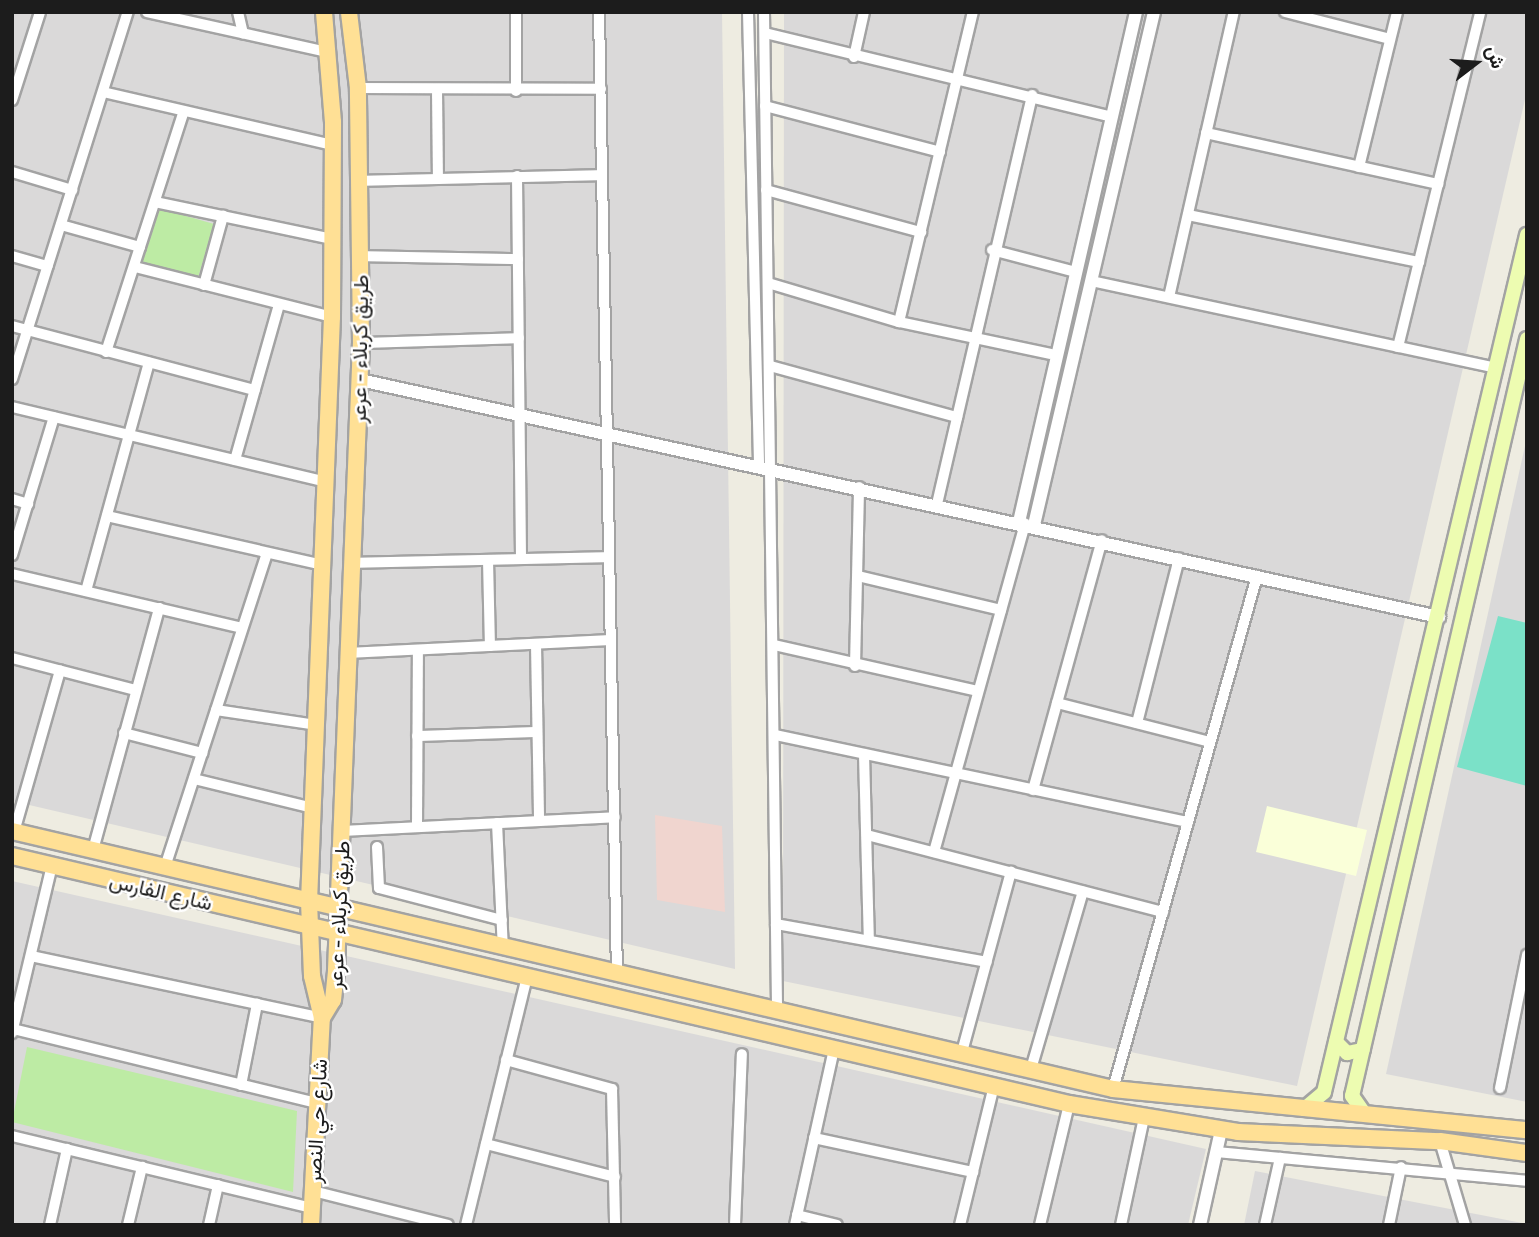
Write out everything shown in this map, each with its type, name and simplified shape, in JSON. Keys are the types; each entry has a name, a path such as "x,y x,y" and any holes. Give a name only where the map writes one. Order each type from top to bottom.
{"main road":[{"name":"طريق كربلاء - عرعر","path":"322,1018 314,1000 309,902 332,317 332,145 324,12"},
{"name":"طريق كربلاء - عرعر","path":"322,1018 333,1000 338,933 347,653 360,380 358,88 349,12"},
{"path":"1301,1110 1320,1100 1336,1042 1439,617 1527,235"},
{"path":"1364,1113 1352,1096 1478,546 1523,369 1527,339"},
{"path":"1464,509 1473,517 1486,516"},
{"path":"1456,542 1471,540 1478,546"},
{"name":"شارع الفارس","path":"13,832 1113,1089 1301,1110 1364,1113 1527,1130"},
{"name":"شارع الفارس","path":"12,856 1069,1104 1221,1130 1440,1140 1527,1153"},
{"path":"339,873 352,902 373,917"},
{"path":"260,914 274,907 275,893 300,890 310,877"},
{"path":"415,952 410,935 423,929"},
{"name":"شارع حي النصر","path":"311,1225 322,1018"},
{"path":"1336,1042 1347,1053 1363,1050"}],"street":[{"path":"12,100 40,12"},
{"path":"12,379 128,12"},
{"path":"147,12 328,52"},
{"path":"238,12 243,33"},
{"path":"516,12 516,90"},
{"path":"599,12 617,975"},
{"path":"748,12 774,645 777,1011"},
{"path":"764,12 770,366 765,467"},
{"path":"765,37 770,12"},
{"path":"854,57 864,12"},
{"path":"899,322 973,12"},
{"path":"1026,523 1024,501 1136,12"},
{"path":"934,852 1026,523 1038,506 1154,12"},
{"path":"1169,298 1234,12"},
{"path":"1285,12 1390,39"},
{"path":"1359,167 1397,12"},
{"path":"1398,347 1480,12"},
{"path":"765,37 1032,95 1112,117"},
{"path":"12,61 24,65"},
{"path":"358,88 600,89"},
{"path":"438,89 438,178"},
{"path":"103,92 332,145"},
{"path":"937,504 975,339 992,250 1032,95"},
{"path":"765,106 940,152"},
{"path":"106,352 184,111"},
{"path":"1206,134 1438,184"},
{"path":"12,172 72,190"},
{"path":"359,181 602,175"},
{"path":"517,176 521,559"},
{"path":"1097,183 1105,191 1113,188"},
{"path":"766,190 921,232"},
{"path":"1094,198 1105,195 1109,203"},
{"path":"155,202 332,239"},
{"path":"1188,215 1419,262"},
{"path":"204,285 223,216"},
{"path":"61,225 140,247"},
{"path":"992,250 1076,272"},
{"path":"12,256 48,266"},
{"path":"360,256 518,259"},
{"path":"135,267 332,317"},
{"path":"1091,281 1496,368"},
{"path":"768,283 899,322 1051,354"},
{"path":"235,460 279,305"},
{"path":"12,326 255,390"},
{"path":"361,342 519,338"},
{"path":"86,591 149,363"},
{"path":"770,366 957,417"},
{"path":"360,380 1026,523 1439,617"},
{"path":"12,407 326,482"},
{"path":"12,555 54,417"},
{"path":"855,666 859,487"},
{"path":"12,499 28,504"},
{"path":"1024,501 1028,508 1038,506"},
{"path":"107,516 322,565"},
{"path":"1033,790 1102,540"},
{"path":"165,867 267,553"},
{"path":"351,563 609,557"},
{"path":"1137,723 1179,558"},
{"path":"488,560 490,646"},
{"path":"12,574 242,628"},
{"path":"858,576 1001,610"},
{"path":"1113,1089 1257,576"},
{"path":"93,850 159,608"},
{"path":"347,653 611,640"},
{"path":"536,644 539,821"},
{"path":"774,645 855,666 978,691"},
{"path":"417,827 418,650"},
{"path":"12,659 136,690"},
{"path":"13,832 60,670"},
{"path":"1057,703 1210,742"},
{"path":"216,710 316,725"},
{"path":"417,736 537,732"},
{"path":"124,733 202,753"},
{"path":"775,736 1188,822"},
{"path":"864,754 869,940"},
{"path":"194,779 313,808"},
{"path":"342,831 615,817"},
{"path":"497,823 503,948"},
{"path":"867,835 1163,912"},
{"path":"377,847 379,888 502,920"},
{"path":"52,865 13,1032 317,1103"},
{"path":"962,1052 1011,872"},
{"path":"1031,1069 1083,891"},
{"path":"776,923 987,962"},
{"path":"31,956 322,1018"},
{"path":"1500,1088 1526,962"},
{"path":"466,1225 527,977"},
{"path":"241,1085 257,1004"},
{"path":"834,1049 796,1220 837,1225"},
{"path":"735,1225 742,1054"},
{"path":"506,1060 612,1089 615,1225"},
{"path":"960,1225 994,1086"},
{"path":"1040,1225 1069,1104"},
{"path":"1121,1225 1144,1118"},
{"path":"1200,1225 1221,1130"},
{"path":"12,1136 218,1185 449,1225"},
{"path":"814,1138 973,1172"},
{"path":"1440,1140 1463,1224"},
{"path":"486,1144 615,1177"},
{"path":"50,1225 67,1149"},
{"path":"1216,1152 1449,1170 1527,1181"},
{"path":"1265,1225 1280,1158"},
{"path":"128,1225 142,1167"},
{"path":"1389,1225 1401,1167"},
{"path":"209,1225 218,1185"}],"shaded area":[{"path":"12,12 722,12 735,969 12,801"},
{"path":"784,12 1527,12 1527,91 1297,1086 783,981"},
{"path":"1527,437 1527,1102 1386,1074"},
{"path":"1267,806 1367,830 1356,876 1256,852"},
{"path":"655,815 722,826 725,912 657,900"},
{"path":"12,881 1206,1149 1188,1225 12,1225"},
{"path":"1255,1171 1527,1224 1527,1225 1244,1225"}],"green space":[{"path":"158,208 214,224 198,278 141,264"},
{"path":"1498,616 1527,623 1527,786 1457,767"},
{"path":"27,1047 297,1111 293,1192 12,1122"}]}
